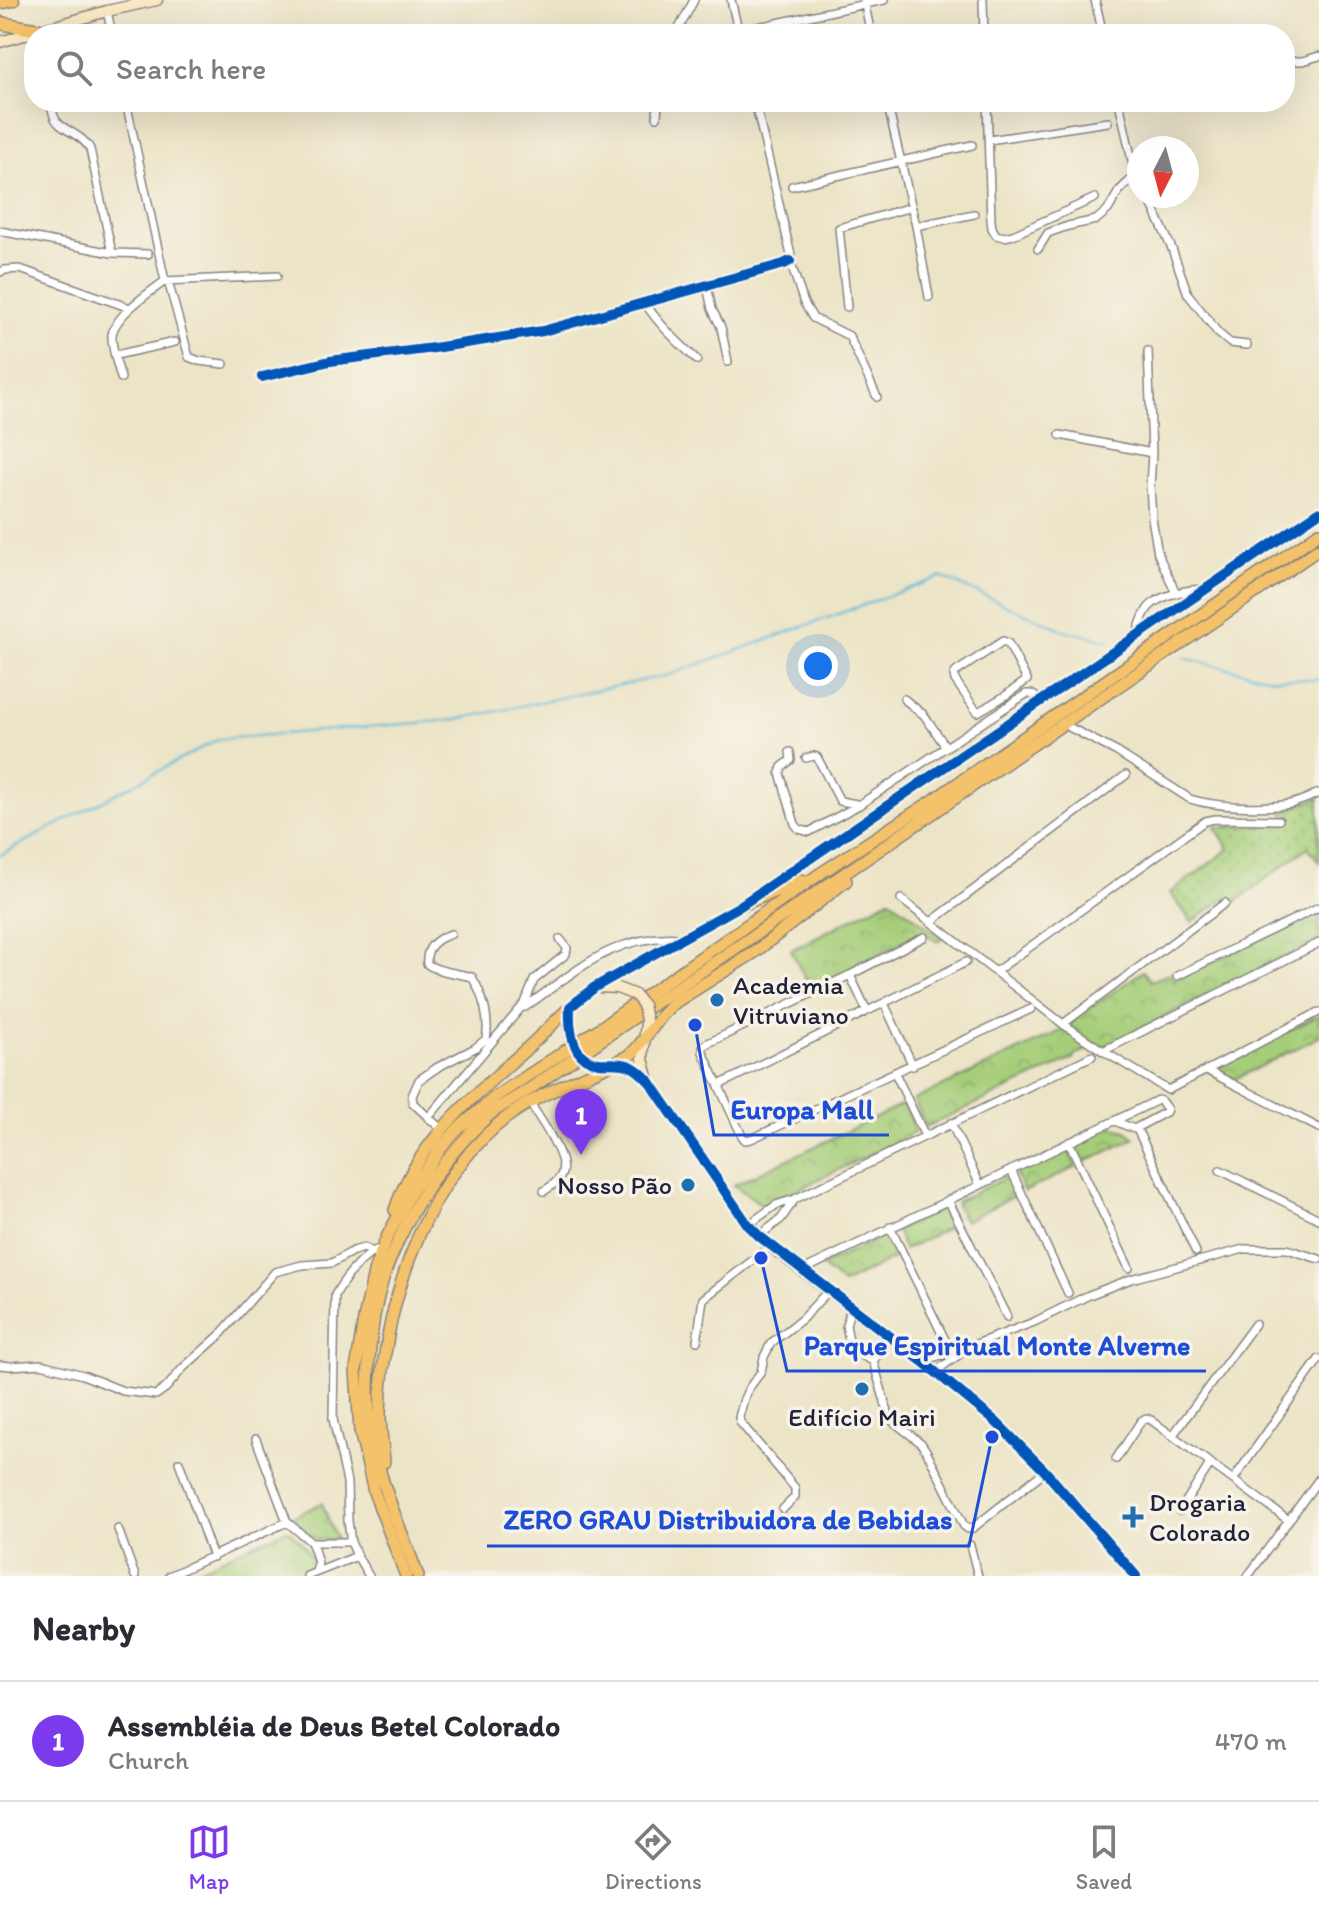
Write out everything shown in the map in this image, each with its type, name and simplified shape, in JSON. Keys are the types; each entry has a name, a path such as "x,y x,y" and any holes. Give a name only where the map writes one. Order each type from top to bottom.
{"highway":[{"path":"0,3 13,0"},
{"path":"0,23 24,28"}],"main road":[{"path":"386,1240 410,1194 441,1148 495,1097 632,1006 821,873 935,799 1319,533"},
{"path":"408,1576 376,1454 369,1414 370,1356 378,1302 388,1263 418,1203 449,1155 490,1115 1319,549"},
{"path":"388,1495 380,1415 389,1325 421,1230 467,1155 497,1125 530,1103 630,1055 677,1001 755,952 908,830"},
{"path":"740,906 821,873"},
{"path":"408,1576 374,1492 360,1431 356,1370 375,1268 402,1188 431,1141 461,1107 570,1007"}],"street":[{"path":"66,24 157,0"},
{"path":"681,24 694,0"},
{"path":"731,0 737,24"},
{"path":"770,24 884,0"},
{"path":"983,0 984,24"},
{"path":"1095,0 1101,24"},
{"path":"864,2 869,24"},
{"path":"107,11 110,24"},
{"path":"0,42 24,36"},
{"path":"1295,61 1319,56"},
{"path":"53,112 57,122 83,138 90,149 112,253"},
{"path":"128,112 166,281 189,357 224,364"},
{"path":"657,112 657,117"},
{"path":"757,112 790,261 804,303 813,318 849,336 877,397"},
{"path":"889,112 929,297"},
{"path":"988,112 991,221 996,235 1013,235 1095,198"},
{"path":"1121,112 1127,138"},
{"path":"989,140 1108,122"},
{"path":"792,186 972,145"},
{"path":"1038,249 1048,233 1096,220 1108,210 1127,184"},
{"path":"847,307 839,228 911,207"},
{"path":"1153,208 1188,294 1218,333 1230,343 1247,345"},
{"path":"916,226 974,214"},
{"path":"0,231 112,253 148,254"},
{"path":"262,377 330,361 543,331 790,261"},
{"path":"0,272 20,269 130,308"},
{"path":"121,378 112,334 115,326 130,308 166,281 277,276"},
{"path":"707,286 712,309 721,327 728,362"},
{"path":"645,303 664,328 697,360"},
{"path":"116,355 175,342"},
{"path":"1148,351 1152,453 1150,486 1155,538 1162,566 1176,593"},
{"path":"1060,435 1152,453"},
{"path":"1136,1576 1045,1471 995,1421 936,1371 771,1246 748,1225 650,1082 627,1064 590,1062 580,1053 572,1040 570,1007 595,987 740,906 1319,512"},
{"path":"1135,639 1149,608 1156,602 1176,593 1207,589"},
{"path":"1003,641 1008,643 1027,680 1005,696 983,711 976,711 954,678 956,672 1003,641"},
{"path":"790,752 791,760 780,773 795,824 809,832 859,805 1026,694 1042,701"},
{"path":"1005,696 1011,704"},
{"path":"904,699 924,715 946,747"},
{"path":"1063,724 1117,752 1190,799 1202,803 1267,807 1293,803 1319,793"},
{"path":"806,758 814,756 819,759 836,798 859,805"},
{"path":"931,922 1126,775"},
{"path":"995,972 1205,821 1279,820"},
{"path":"901,899 1063,1024 1168,1090 1319,1012"},
{"path":"1063,1024 1225,903"},
{"path":"1177,976 1319,907"},
{"path":"441,1129 413,1103 412,1096 419,1080 475,1048 486,1039 488,1031 486,1012 472,977 434,969 427,964 429,948 437,939 451,934"},
{"path":"517,1013 603,953 662,937 683,938"},
{"path":"924,937 703,1047 745,1140 913,1066 1031,1009"},
{"path":"428,1118 525,1003 534,980 566,954 567,948 560,939"},
{"path":"1103,1051 1319,943"},
{"path":"719,1085 966,962"},
{"path":"850,975 867,1011"},
{"path":"595,987 617,988 635,995 643,1005 646,1020 643,1059 650,1082"},
{"path":"884,1003 913,1066"},
{"path":"748,1225 776,1205 795,1199 1092,1056"},
{"path":"1206,1070 1319,1128"},
{"path":"895,1073 925,1136"},
{"path":"803,1270 1158,1100 1166,1107 1166,1112 1137,1129 1115,1121"},
{"path":"530,1103 562,1163 562,1174 544,1191"},
{"path":"951,1123 980,1185"},
{"path":"1137,1129 1196,1252"},
{"path":"1069,1142 1129,1268"},
{"path":"1011,1170 1068,1293"},
{"path":"1220,1170 1319,1219"},
{"path":"759,1236 781,1219 795,1199"},
{"path":"948,1200 1007,1317"},
{"path":"890,1227 945,1340"},
{"path":"369,1576 351,1542 347,1482 333,1419 335,1295 361,1259 386,1240"},
{"path":"697,1341 703,1299 771,1246"},
{"path":"0,1365 41,1364 83,1375 123,1391 156,1395 219,1336 275,1272 302,1265 332,1263 364,1248 373,1252"},
{"path":"922,1361 1034,1322 1131,1279 1244,1249 1287,1249 1319,1259"},
{"path":"783,1509 795,1497 795,1488 740,1422 740,1411 749,1388 761,1372 771,1343 802,1319 829,1290"},
{"path":"851,1307 846,1325 851,1350 873,1361 890,1419 921,1443 964,1526 973,1528 1045,1471"},
{"path":"1173,1435 1255,1324"},
{"path":"873,1361 891,1338"},
{"path":"936,1371 971,1346"},
{"path":"1233,1480 1319,1359"},
{"path":"1116,1459 1146,1418 1288,1520"},
{"path":"256,1439 287,1522 311,1542 317,1556 316,1572"},
{"path":"179,1462 213,1557"},
{"path":"1180,1511 1210,1464"},
{"path":"1248,1576 1319,1479"},
{"path":"169,1576 287,1522"},
{"path":"118,1529 135,1576"},
{"path":"311,1542 351,1542"},
{"path":"970,1545 978,1576"},
{"path":"317,1556 336,1564"},
{"path":"307,1576 357,1556"}],"green space":[{"path":"1319,798 1319,862 1308,847 1233,904 1227,897 1192,922 1170,893 1229,849 1215,827 1285,825 1284,811"},
{"path":"890,899 943,938 937,941 923,932 810,989 791,950"},
{"path":"1319,911 1319,940 1104,1047 1070,1026 1069,1023 1143,971 1151,981 1171,973 1175,980"},
{"path":"1319,1015 1319,1037 1233,1080 1215,1071 1216,1068"},
{"path":"1065,1029 1091,1048 926,1127 914,1100"},
{"path":"904,1104 916,1132 765,1207 734,1185"},
{"path":"1110,1126 1126,1131 1135,1138 1085,1162 1076,1144"},
{"path":"1068,1149 1076,1167 1024,1192 1017,1171"},
{"path":"1005,1178 1016,1195 965,1221 956,1205 957,1201"},
{"path":"945,1207 955,1224 904,1250 896,1231"},
{"path":"884,1236 896,1257 843,1284 821,1266"},
{"path":"322,1503 336,1539 317,1540 291,1521 290,1518"},
{"path":"289,1530 302,1543 314,1561 310,1571 298,1576 183,1576"}],"waterway":[{"path":"0,855 219,739 454,720 669,675 941,577 1066,631 1108,640"},
{"path":"1183,658 1271,678 1319,680"}],"cycle path":[{"path":"262,377 330,361 543,331 790,261"},
{"path":"1136,1576 1045,1471 995,1421 748,1225 650,1082 630,1066 590,1061 577,1050 571,1034 570,1007 595,987 740,906 1319,512"}],"place":[{"name":"Academia Vitruviano","path":"717,1000"},
{"name":"Europa Mall","path":"695,1025"},
{"name":"Assembléia de Deus Betel Colorado","path":"581,1155"},
{"name":"Nosso Pão","path":"688,1185"},
{"name":"Parque Espiritual Monte Alverne","path":"761,1258"},
{"name":"Edifício Mairi","path":"862,1389"},
{"name":"ZERO GRAU Distribuidora de Bebidas","path":"992,1437"},
{"name":"Drogaria Colorado","path":"1133,1517"}]}
